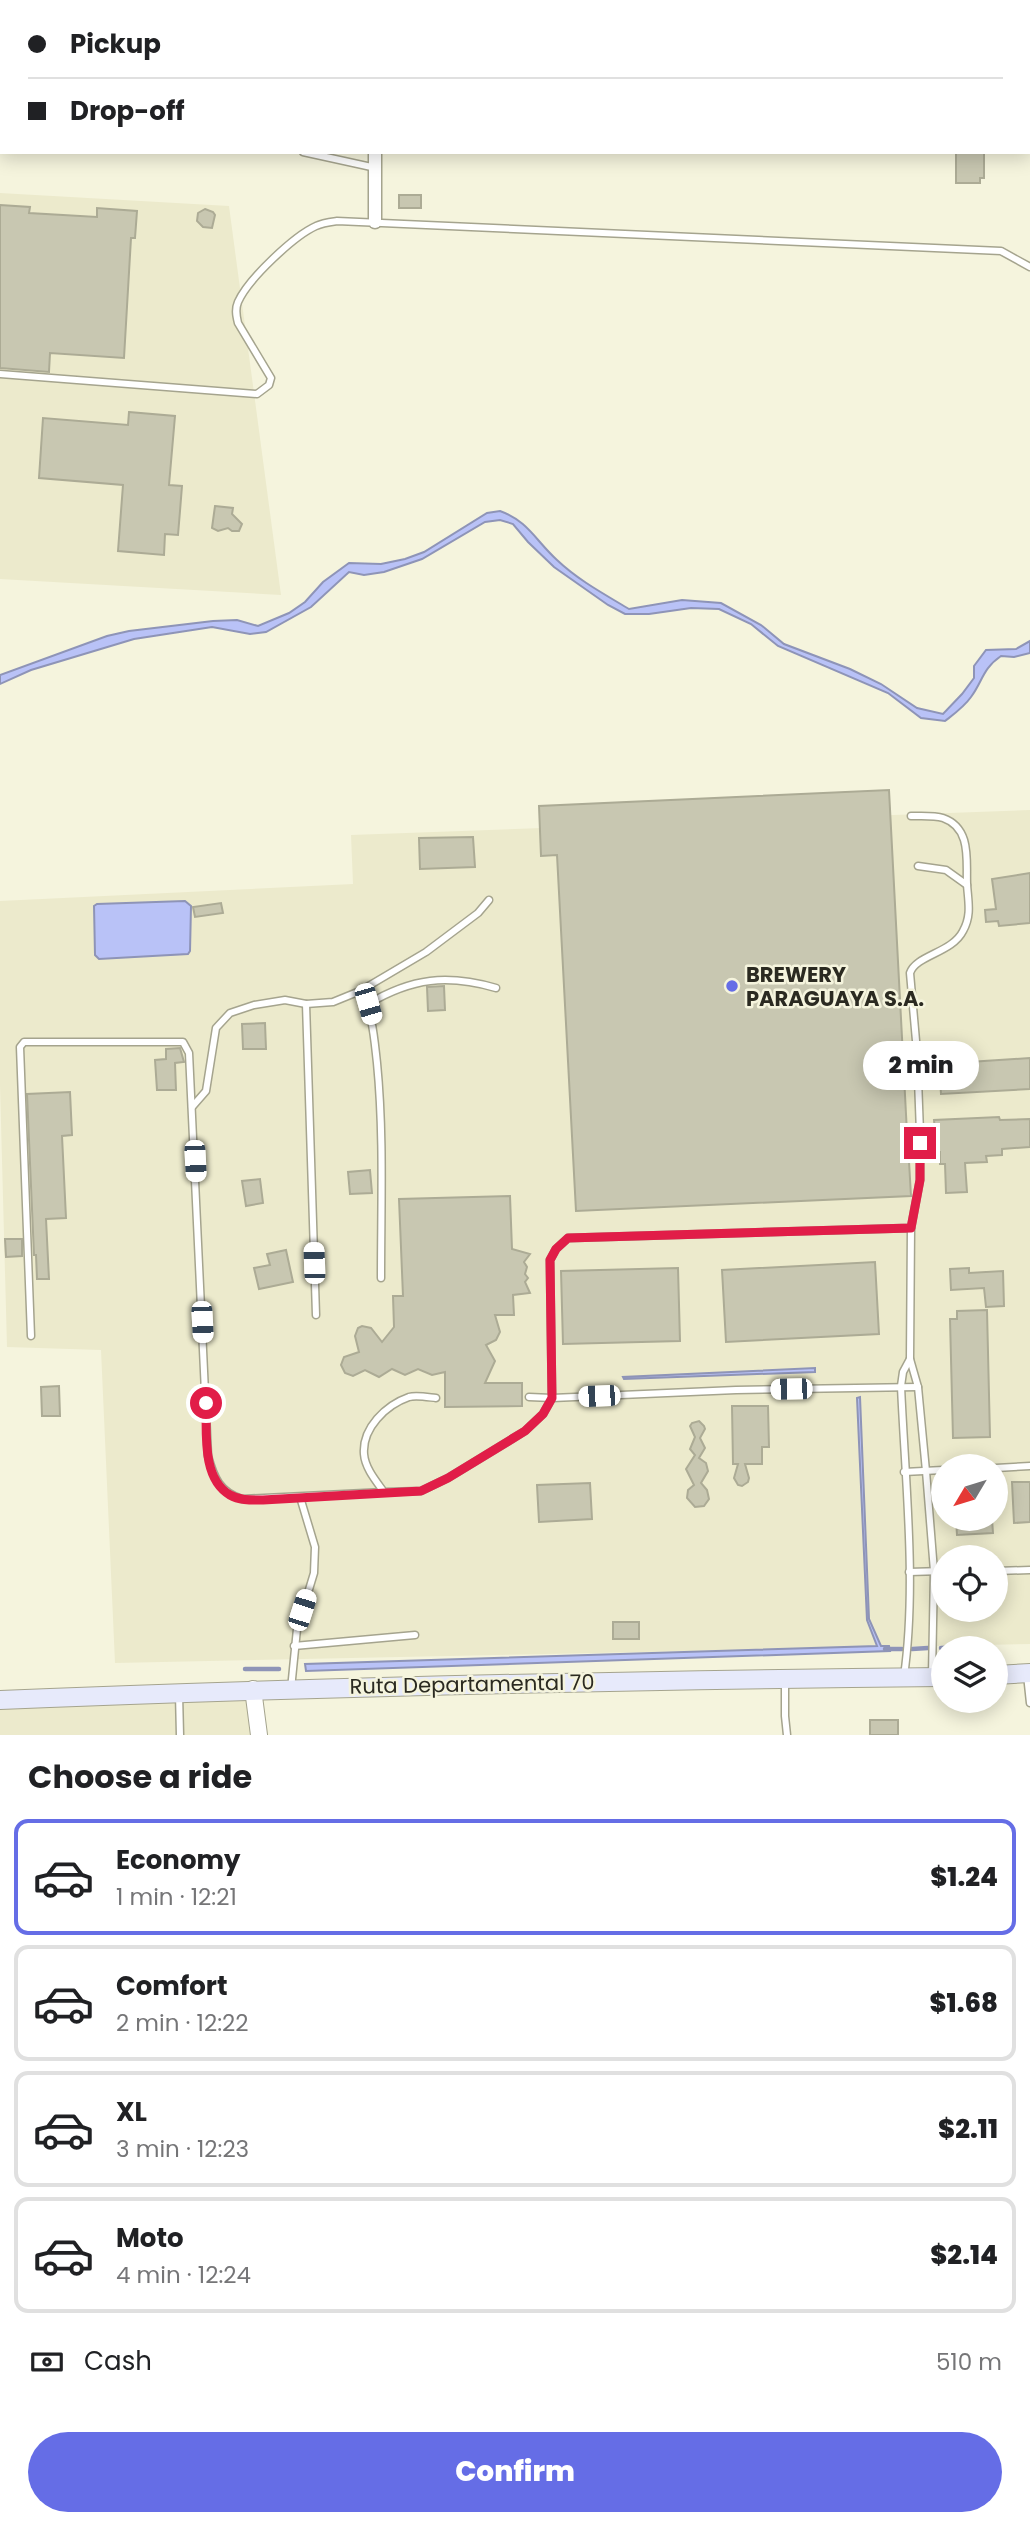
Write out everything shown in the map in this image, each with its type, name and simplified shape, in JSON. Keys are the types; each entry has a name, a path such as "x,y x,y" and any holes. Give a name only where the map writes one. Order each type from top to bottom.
{"main road":[{"path":"1008,1674 1028,1673"},
{"name":"Ruta Departamental 70","path":"0,1700 253,1689 785,1677 931,1677"}],"street":[{"path":"375,222 376,154"},
{"path":"253,1689 259,1735"}],"lane":[{"path":"312,154 376,168"},
{"path":"0,374 257,394 264,391 271,378 238,323 238,302 270,262 306,232 318,225 337,221 1001,251 1030,267"},
{"path":"911,816 943,818 955,826 968,848 970,914 962,935 951,946 915,964 910,973 920,1133"},
{"path":"918,866 946,870 967,884"},
{"path":"192,1107 206,1091 216,1028 230,1013 254,1004 285,1000 306,1004 333,1002 360,991 426,952 478,913 489,900"},
{"path":"368,1004 390,991 418,982 470,981 496,988"},
{"path":"360,991 368,1004 372,1021 381,1104 381,1278"},
{"path":"306,1004 316,1315"},
{"path":"31,1336 19,1053 24,1041 183,1042 189,1053 208,1456 213,1476 231,1496 242,1499 421,1491 448,1478 525,1431 543,1414 552,1398 550,1260 556,1249 568,1238 911,1228"},
{"path":"920,1143 920,1180 911,1228 910,1359 918,1387 931,1545"},
{"path":"904,1676 908,1641 909,1572 901,1386 903,1373 910,1359"},
{"path":"529,1397 918,1387"},
{"path":"384,1492 368,1468 364,1454 374,1423 384,1410 411,1396 436,1398"},
{"path":"1008,1467 1030,1466"},
{"path":"904,1472 931,1471"},
{"path":"291,1689 297,1629 314,1573 315,1547 300,1497"},
{"path":"1008,1571 1030,1570"},
{"path":"909,1572 931,1572"},
{"path":"294,1646 415,1635"},
{"path":"1028,1673 1030,1703"},
{"path":"785,1677 787,1735"},
{"path":"179,1692 180,1735"}],"shaded area":[{"path":"0,193 229,206 281,595 0,579"},
{"path":"1030,810 1030,1644 1008,1644 1008,1636 931,1636 931,1646 115,1663 101,1350 7,1347 0,1085 0,901 353,884 351,835"},
{"path":"249,1701 253,1735 0,1735 0,1703"}],"water":[{"path":"500,511 518,520 574,574 629,609 682,600 721,603 761,625 784,644 850,669 881,684 917,708 943,714 974,678 974,666 986,650 1016,649 1030,641 1030,653 1014,657 1001,656 986,670 968,701 945,721 921,718 888,693 778,646 751,624 719,609 691,608 649,614 625,614 554,567 513,524 500,520 485,522 422,559 384,572 364,575 349,572 311,607 266,632 250,634 212,627 134,639 31,670 0,684 0,675 107,636 129,631 237,620 258,626 289,613 305,602 323,582 349,563 381,564 405,559 424,552 487,513"},
{"path":"185,901 191,906 188,954 99,959 95,955 94,906 97,904"},
{"path":"815,1368 815,1372 623,1377"},
{"path":"860,1397 869,1619 881,1646 889,1646 890,1651 306,1671 305,1664 877,1646 867,1620 857,1398"}],"building":[{"path":"956,154 984,154 984,178 980,178 980,183 956,183"},
{"path":"399,195 421,195 421,208 399,208"},
{"path":"0,205 30,207 29,213 97,217 97,208 137,211 135,238 131,238 124,358 50,353 49,372 0,368"},
{"path":"205,209 215,215 212,228 203,227 197,221 198,213"},
{"path":"129,412 175,416 169,485 182,486 178,535 165,534 164,555 118,551 123,485 39,478 43,418 128,425"},
{"path":"215,506 233,508 232,514 242,524 239,531 228,528 218,531 212,528"},
{"name":"BREWERY PARAGUAYA S.A.","path":"889,790 907,1133 914,1133 917,1138 914,1143 908,1144 911,1196 576,1211 557,855 541,856 539,806"},
{"path":"473,837 475,867 420,869 419,838"},
{"path":"1030,873 1030,923 999,926 998,921 986,922 985,910 996,909 992,879"},
{"path":"221,903 223,913 195,917 193,907"},
{"path":"444,986 445,1010 428,1011 427,987"},
{"path":"265,1023 266,1049 243,1049 242,1024"},
{"path":"180,1048 184,1062 175,1063 176,1090 157,1090 155,1060 166,1059 166,1049"},
{"path":"1030,1058 1030,1089 941,1094 939,1064"},
{"path":"70,1092 72,1135 62,1136 66,1218 46,1219 49,1279 37,1279 27,1094"},
{"path":"999,1117 1000,1120 1030,1119 1030,1147 1002,1149 1002,1155 986,1156 987,1162 965,1163 967,1192 946,1193 945,1164 940,1164 940,1152 936,1152 936,1142 926,1143 923,1138 926,1132 935,1132 934,1120"},
{"path":"370,1170 372,1193 350,1194 348,1172"},
{"path":"260,1179 263,1203 246,1206 242,1181"},
{"path":"510,1196 512,1249 530,1254 524,1262 528,1278 525,1282 530,1293 513,1295 514,1315 495,1315 500,1332 496,1340 486,1345 495,1361 485,1383 522,1383 522,1406 445,1407 445,1372 432,1375 418,1369 405,1375 392,1369 379,1377 365,1370 353,1376 345,1373 341,1365 344,1357 359,1352 355,1336 358,1328 371,1328 382,1342 394,1327 393,1296 403,1296 399,1199"},
{"path":"5,1239 22,1239 22,1256 6,1257"},
{"path":"286,1250 293,1282 259,1289 254,1268 270,1265 267,1254"},
{"path":"875,1262 879,1334 726,1342 722,1270"},
{"path":"678,1268 680,1341 563,1344 561,1271"},
{"path":"969,1268 969,1273 1003,1271 1004,1306 986,1307 984,1288 951,1290 950,1269"},
{"path":"987,1310 990,1437 953,1438 950,1319 957,1319 957,1311"},
{"path":"59,1386 60,1416 42,1416 41,1387"},
{"path":"732,1406 768,1406 769,1447 762,1447 762,1464 745,1464 749,1478 742,1486 738,1485 734,1478 738,1464 733,1464"},
{"path":"699,1421 705,1429 700,1438 705,1448 699,1458 706,1463 708,1471 701,1483 707,1490 709,1499 704,1506 695,1507 687,1498 688,1490 694,1485 686,1469 695,1455 690,1449 695,1437 690,1426"},
{"path":"1012,1482 1030,1482 1030,1522 1014,1523"},
{"path":"590,1483 592,1519 539,1522 537,1485"},
{"path":"957,1531 993,1531 993,1533 957,1535"},
{"path":"613,1622 639,1622 639,1639 613,1639"},
{"path":"870,1720 898,1720 898,1735 870,1735"}],"waterway":[{"path":"912,1649 928,1648"},
{"path":"885,1649 902,1649"},
{"path":"245,1669 279,1669"}],"place":[{"name":"BREWERY PARAGUAYA S.A.","path":"732,986"}],"route":[{"path":"206,1403 208,1456 213,1476 231,1496 263,1500 421,1491 448,1478 525,1431 543,1414 552,1398 550,1260 556,1249 568,1238 911,1228 920,1180 920,1143"}]}
